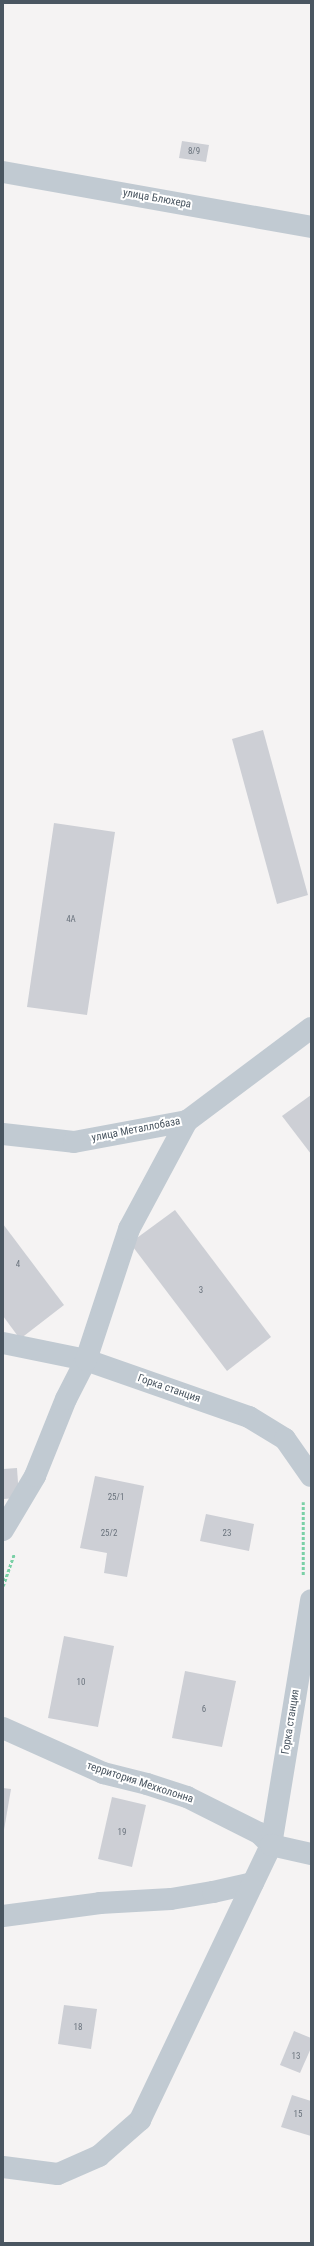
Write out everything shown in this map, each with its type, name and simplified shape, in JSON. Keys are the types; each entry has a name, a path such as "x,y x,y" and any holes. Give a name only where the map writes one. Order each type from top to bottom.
{"street":[{"name":"улица Блюхера","path":"3,172 311,227"},
{"name":"улица Металлобаза","path":"3,1134 74,1142 187,1121 311,1028"},
{"path":"3,1530 35,1476 66,1399 86,1360 129,1229 187,1121"},
{"name":"Горка станция","path":"3,1342 86,1360 249,1417 285,1440 307,1485"},
{"name":"Горка станция","path":"3,2167 58,2174 99,2156 140,2120 271,1845 311,1600"},
{"name":"территория Мехколонна","path":"3,1728 103,1773 147,1784 187,1797 259,1833 271,1845"},
{"path":"271,1845 311,1854"},
{"path":"3,1916 100,1903 171,1899 253,1883"}],"path":[{"path":"303,1577 307,1485"}],"building":[{"path":"182,141 209,145 206,162 179,158"},
{"path":"263,730 308,895 277,904 232,739"},
{"path":"54,823 115,832 87,1015 27,1007"},
{"path":"311,1095 311,1154 282,1116"},
{"path":"175,1210 271,1337 227,1371 130,1243"},
{"path":"3,1224 64,1305 20,1339 3,1316"},
{"path":"17,1468 19,1498 3,1499 3,1469"},
{"path":"95,1476 144,1486 127,1577 104,1573 107,1553 80,1548"},
{"path":"206,1514 254,1524 249,1551 200,1541"},
{"path":"64,1636 114,1646 98,1727 48,1718"},
{"path":"185,1671 236,1681 222,1747 172,1738"},
{"path":"3,1788 11,1789 4,1830 3,1830"},
{"path":"112,1797 146,1805 132,1867 98,1859"},
{"path":"64,2005 97,2009 91,2049 58,2044"},
{"path":"294,2031 311,2038 311,2048 300,2073 280,2065"},
{"path":"292,2095 311,2101 311,2136 281,2127"}]}
